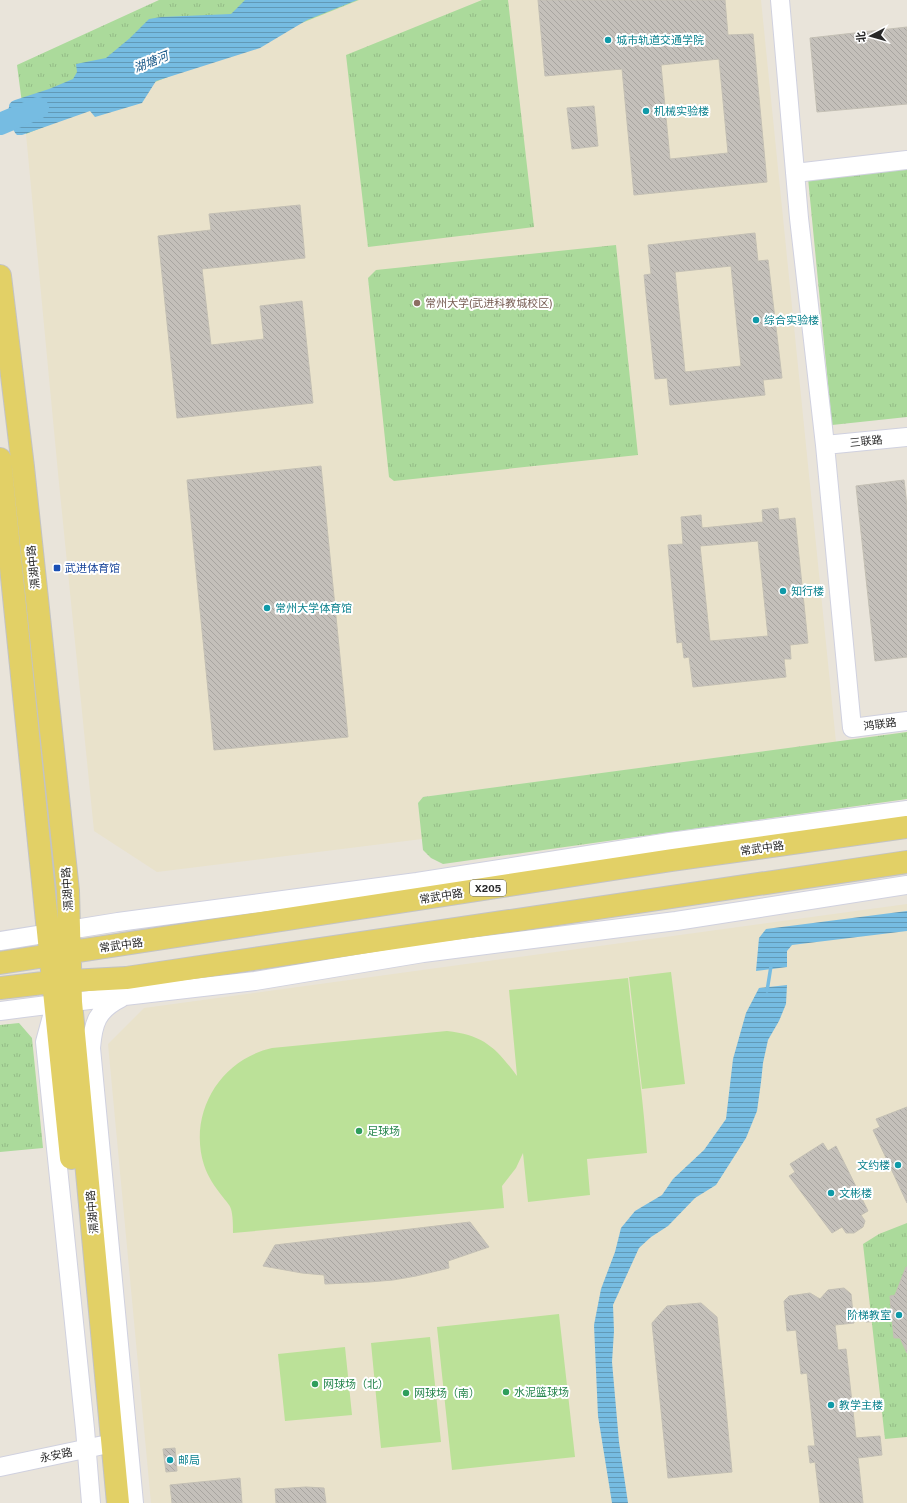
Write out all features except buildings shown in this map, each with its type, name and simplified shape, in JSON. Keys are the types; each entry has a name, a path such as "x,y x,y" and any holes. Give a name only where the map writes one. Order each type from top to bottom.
{"main road":[{"name":"滆湖中路","path":"0,276 23,467 68,890 69,930 56,947"},
{"name":"滆湖中路","path":"0,459 61,981 106,1503"},
{"name":"常武中路","path":"0,962 56,947 907,828"},
{"path":"0,988 61,981 126,978 907,862"},
{"name":"滆湖中路","path":"63,1003 98,1279 100,1446 118,1503"},
{"path":"98,1279 109,1242"}],"street":[{"path":"780,0 795,173 825,446"},
{"path":"795,173 907,160"},
{"name":"三联路","path":"825,446 907,437"},
{"name":"鸿联路","path":"825,446 852,728 907,721"},
{"path":"69,930 118,922 417,882 670,842 907,810"},
{"path":"0,1012 63,1003 255,981 423,953 676,920 907,885"},
{"path":"0,941 56,947"},
{"path":"126,996 112,1003 101,1012 95,1021 91,1048 134,1503"},
{"path":"91,1503 100,1446"},
{"name":"永安路","path":"0,1467 100,1446"}],"shaded area":[{"name":"常州大学(武进科教城校区)","path":"359,0 761,0 836,742 423,797 418,803 422,839 157,872 94,831 26,134"},
{"path":"907,904 907,1503 151,1503 108,1044 144,1008"}],"green space":[{"path":"159,0 359,0 26,134 17,65"},
{"path":"482,0 508,0 534,227 368,247 346,55"},
{"path":"907,166 907,417 832,425 808,178"},
{"path":"616,245 638,455 394,481 389,477 368,278 376,270"},
{"path":"907,732 907,799 443,864 431,858 423,850 418,803 423,797"},
{"path":"671,972 685,1084 642,1089 629,977"},
{"path":"628,978 647,1153 587,1159 590,1195 528,1202 523,1153 516,1168 502,1186 504,1208 233,1233 233,1218 229,1204 212,1182 204,1165 200,1146 200,1127 212,1092 223,1077 237,1064 253,1054 272,1048 447,1031 471,1036 488,1044 517,1076 509,990"},
{"path":"19,1023 32,1038 43,1148 0,1152 0,1025"},
{"path":"907,1223 907,1437 885,1439 863,1244 879,1234"},
{"name":"水泥篮球场","path":"559,1314 575,1457 452,1470 437,1327"},
{"name":"网球场（南）","path":"430,1337 441,1442 381,1448 371,1343"},
{"name":"网球场（北）","path":"345,1347 352,1415 285,1421 278,1354"}],"water":[{"path":"245,0 357,0 307,20 260,48 156,81 142,103 95,117 90,111 22,135 17,135 13,130 9,113 10,103 73,79 77,72 76,64 106,58 130,38 149,19 161,17 231,14"},
{"path":"907,911 907,931 792,945 787,951 787,967 756,971 759,938 766,929"},
{"path":"787,985 786,1004 779,1021 768,1040 763,1063 757,1111 746,1138 716,1185 695,1198 668,1226 651,1237 639,1248 613,1305 614,1331 612,1362 619,1442 628,1503 612,1503 598,1416 594,1325 601,1289 615,1252 621,1228 635,1211 662,1195 673,1179 704,1150 726,1119 733,1059 746,1013 759,988"}],"waterway":[{"name":"湖塘河","path":"0,124 38,108"},
{"path":"767,991 771,966"}],"place":[{"name":"城市轨道交通学院","path":"608,40"},
{"name":"机械实验楼","path":"646,111"},
{"name":"常州大学(武进科教城校区)","path":"417,303"},
{"name":"综合实验楼","path":"756,320"},
{"name":"武进体育馆","path":"57,568"},
{"name":"知行楼","path":"783,591"},
{"name":"常州大学体育馆","path":"267,608"},
{"name":"足球场","path":"359,1131"},
{"name":"文约楼","path":"898,1165"},
{"name":"文彬楼","path":"831,1193"},
{"name":"阶梯教室","path":"899,1315"},
{"name":"网球场（北）","path":"315,1384"},
{"name":"水泥篮球场","path":"506,1392"},
{"name":"网球场（南）","path":"406,1393"},
{"name":"教学主楼","path":"831,1405"},
{"name":"邮局","path":"170,1460"}]}
